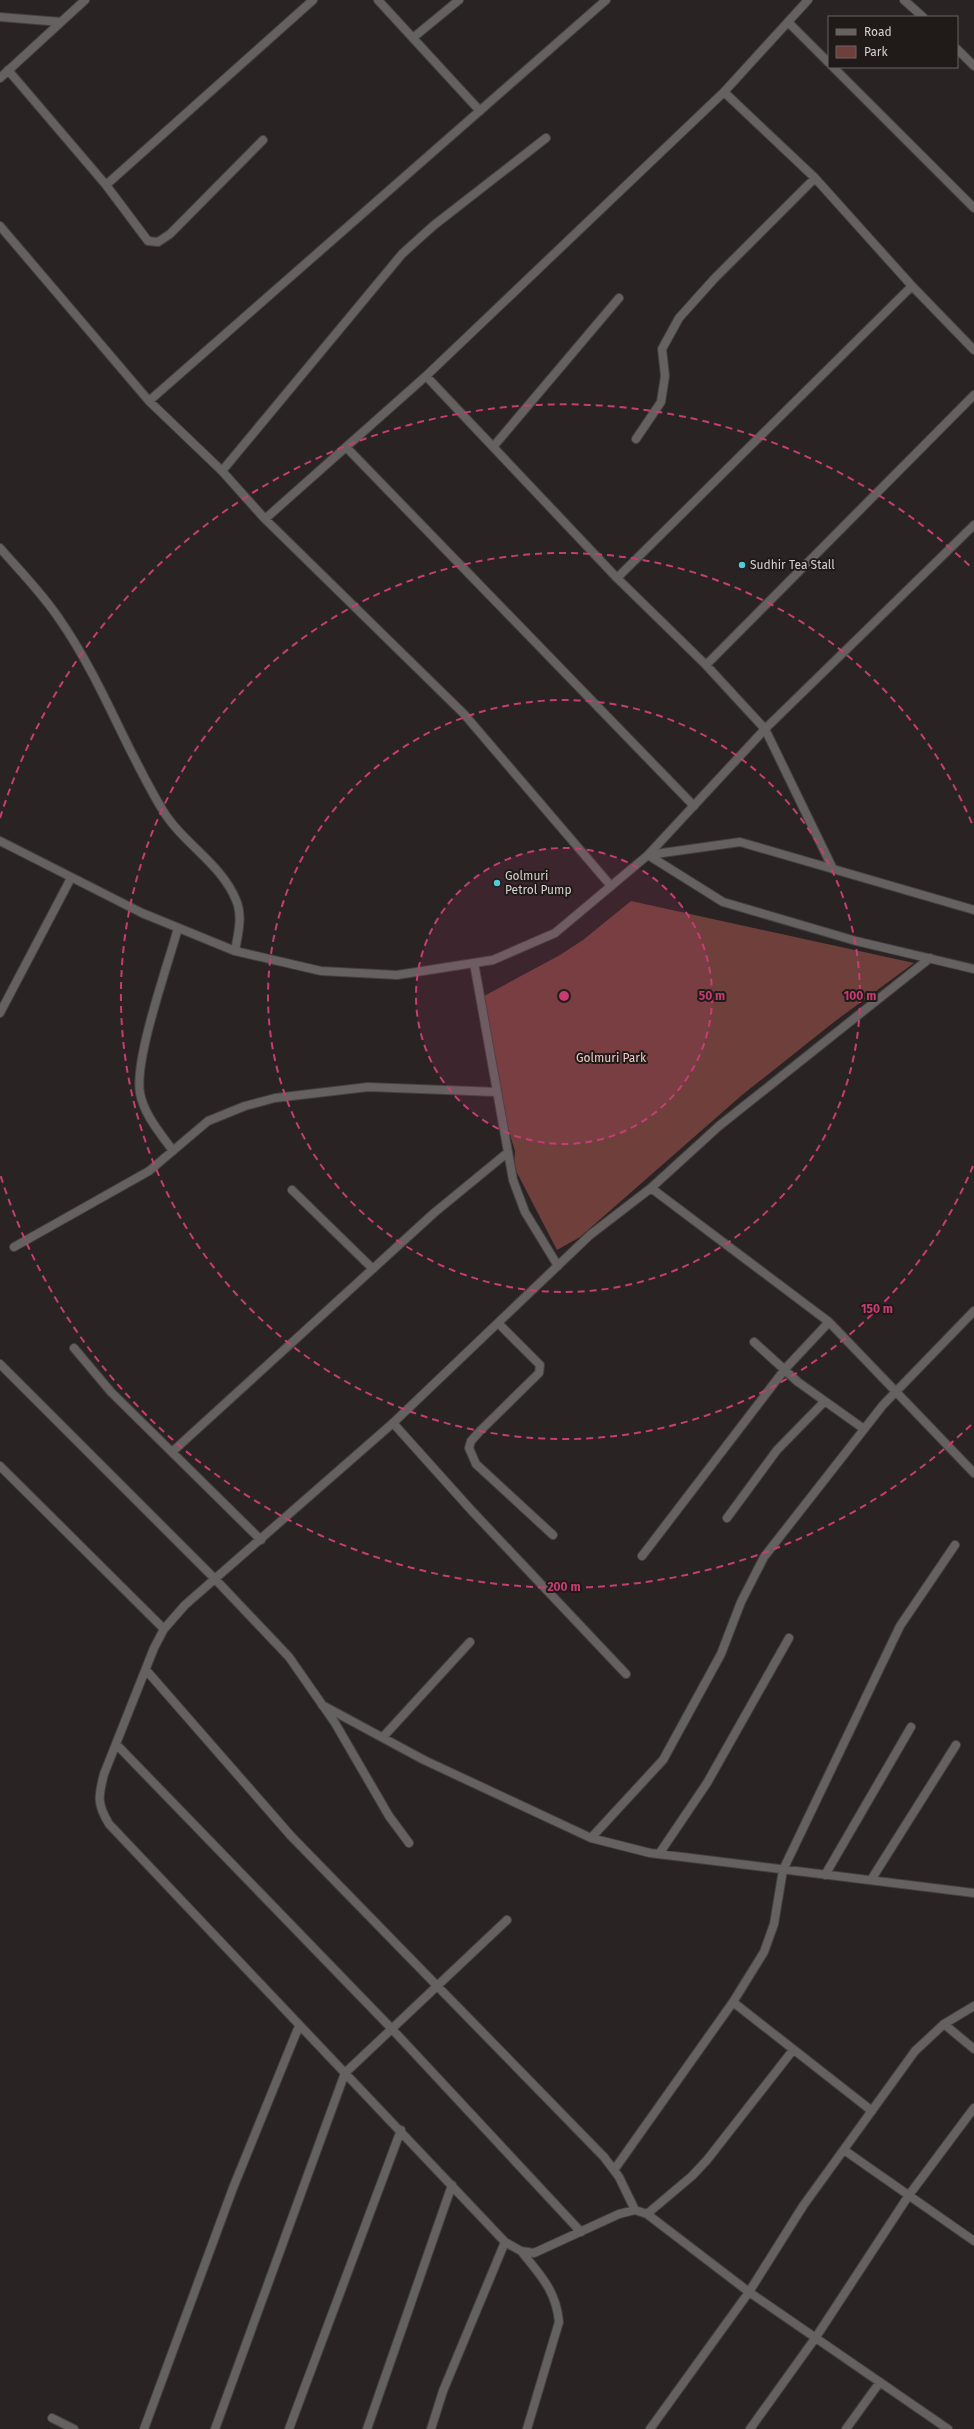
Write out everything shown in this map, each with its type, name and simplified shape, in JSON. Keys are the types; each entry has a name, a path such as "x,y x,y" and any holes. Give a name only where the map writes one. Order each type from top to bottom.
{"street":[{"path":"0,78 85,0"},
{"path":"106,185 313,0"},
{"path":"378,0 414,37 480,111"},
{"path":"414,37 459,0"},
{"path":"149,401 606,0"},
{"path":"265,519 426,376 724,92 808,0"},
{"path":"904,0 922,16"},
{"path":"0,17 61,22"},
{"path":"788,22 828,62"},
{"path":"958,51 974,66"},
{"path":"834,68 974,208"},
{"path":"8,70 106,185 148,241 158,242 170,234 263,140"},
{"path":"724,92 814,178 912,286 974,350"},
{"path":"222,472 402,254 433,226 546,138"},
{"path":"636,438 661,402 666,376 662,349 679,318 714,279 814,178"},
{"path":"0,226 149,401 222,472 265,519 464,714 611,886"},
{"path":"617,578 912,286"},
{"path":"493,447 619,298"},
{"path":"426,376 617,578 706,665 765,729 833,869"},
{"path":"706,665 974,395"},
{"path":"346,446 694,806"},
{"path":"0,841 142,913 178,928 235,950 321,971 397,975 493,960 555,933 648,855 765,729 974,525"},
{"path":"0,548 60,619 102,694 162,810 176,828 223,877 237,901 240,922 235,950"},
{"path":"648,855 740,842 974,910"},
{"path":"648,855 723,902 856,941 974,968"},
{"path":"0,1013 71,878"},
{"path":"173,1151 145,1106 140,1093 140,1077 148,1036 178,928"},
{"path":"527,2429 559,2322 557,2305 549,2286 521,2251 505,2242 401,2130 299,2026 110,1824 101,1810 98,1795 116,1744 164,1629 185,1605 216,1580 393,1423 499,1324 590,1235 651,1188 719,1126 930,958"},
{"path":"474,963 513,1180 525,1212 558,1266"},
{"path":"14,1247 136,1180 208,1121 238,1108 275,1098 368,1087 497,1092"},
{"path":"172,1452 434,1213 507,1153"},
{"path":"651,1188 829,1322 974,1473"},
{"path":"292,1190 373,1269"},
{"path":"591,1838 663,1760 721,1654 741,1602 764,1557 895,1390 974,1311"},
{"path":"642,1556 785,1369 829,1322"},
{"path":"499,1324 534,1356 540,1365 539,1373 480,1431 471,1441 469,1448 476,1464 553,1535"},
{"path":"754,1342 824,1402 864,1429"},
{"path":"74,1348 111,1392 261,1540"},
{"path":"0,1364 216,1580 289,1657 335,1723 389,1816 409,1843"},
{"path":"727,1518 777,1450 824,1402"},
{"path":"393,1423 472,1511 626,1674"},
{"path":"0,1466 164,1629"},
{"path":"614,2170 733,2002 764,1952 774,1924 783,1870 900,1626 955,1544"},
{"path":"659,1854 707,1783 789,1638"},
{"path":"382,1737 470,1642"},
{"path":"146,1670 291,1836 438,1985 604,2157 614,2170 635,2210"},
{"path":"322,1705 424,1760 591,1838 659,1854 974,1893"},
{"path":"825,1875 911,1727"},
{"path":"116,1744 392,2029 581,2232"},
{"path":"871,1880 956,1745"},
{"path":"215,2429 345,2073 507,1920"},
{"path":"733,2002 872,2111"},
{"path":"650,2429 749,2292 802,2206 915,2051 944,2024 974,2006"},
{"path":"944,2024 974,2049"},
{"path":"144,2429 233,2188 299,2026"},
{"path":"647,2214 692,2176 707,2160 793,2050"},
{"path":"750,2429 816,2337 909,2195 974,2108"},
{"path":"289,2429 401,2130"},
{"path":"844,2150 974,2241"},
{"path":"367,2429 452,2185"},
{"path":"521,2251 534,2252 547,2248 620,2214 635,2210 647,2214 749,2292 948,2429"},
{"path":"431,2429 443,2390 505,2242"},
{"path":"846,2429 880,2382"},
{"path":"52,2418 74,2429"}],"green space":[{"name":"Golmuri Park","path":"631,901 914,963 834,1022 742,1095 580,1237 557,1250 514,1167 515,1151 506,1122 484,996 560,955 583,940"}],"place":[{"name":"Sudhir Tea Stall","path":"742,565"},
{"name":"Golmuri Petrol Pump","path":"497,883"}]}
